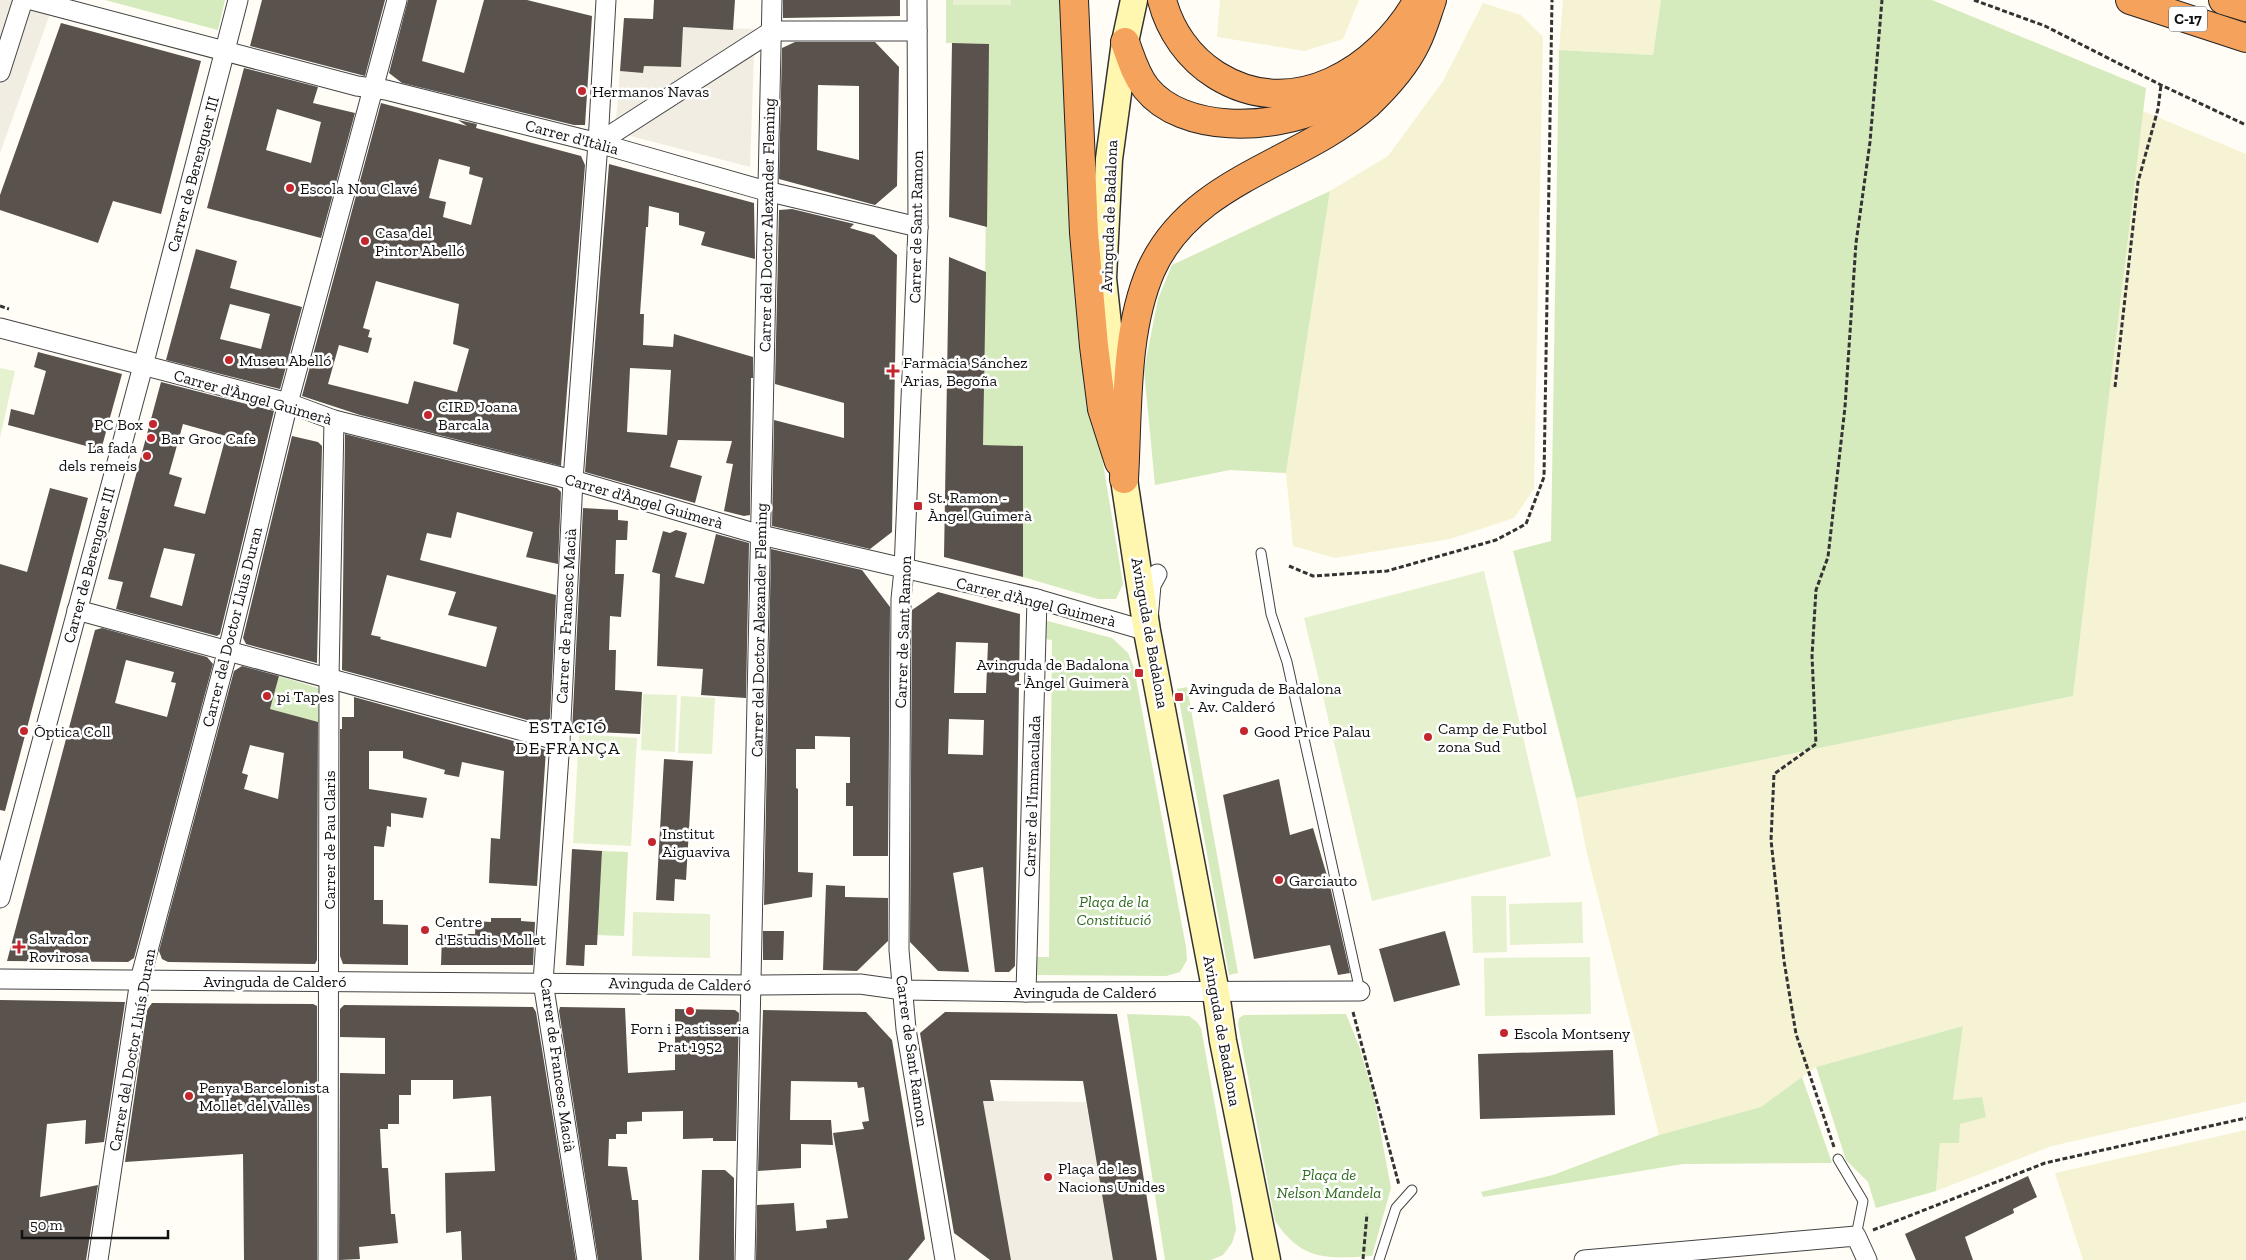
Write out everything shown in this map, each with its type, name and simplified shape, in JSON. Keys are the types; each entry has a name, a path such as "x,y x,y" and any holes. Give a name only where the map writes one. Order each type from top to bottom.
{"highway":[{"path":"1074,0 1084,233 1093,336 1102,409 1124,479"},
{"path":"1162,0 1171,25 1181,42 1207,70 1230,83 1250,91 1286,94 1306,91 1329,83 1364,64 1409,16 1427,0"},
{"path":"1124,479 1134,335 1142,294 1152,269 1166,243 1184,222 1226,188 1335,127 1366,106 1398,71 1416,42 1427,0"},
{"path":"1125,42 1136,73 1146,88 1158,100 1174,110 1213,122 1236,124 1260,123 1300,115 1321,108 1359,85 1372,75 1399,45 1427,0"},
{"path":"2118,0 2173,14"},
{"name":"C-17","path":"2130,0 2246,38"},
{"name":"C-17","path":"2223,0 2246,8"}],"street":[{"path":"0,72 24,0"},
{"name":"Carrer d'Itàlia","path":"32,0 357,86 374,88 598,143 766,191 918,227"},
{"name":"Carrer de Berenguer III","path":"0,898 143,366 238,0"},
{"name":"Carrer del Doctor Lluís Duran","path":"98,1260 140,980 228,650 288,403 397,0"},
{"name":"Carrer de Francesc Macià","path":"587,1260 544,982 560,741 573,480 598,143 606,0"},
{"name":"Carrer del Doctor Alexander Fleming","path":"745,1260 761,535 766,191 772,0"},
{"name":"Carrer de Sant Ramon","path":"917,0 918,227 904,570 901,599 899,950 906,1029 945,1260"},
{"name":"Avinguda de Badalona","path":"1134,0 1125,42 1109,159 1103,278 1124,479 1147,630 1216,993 1223,1041 1267,1260"},
{"path":"598,143 772,31 917,31"},
{"name":"Carrer d'Àngel Guimerà","path":"0,328 288,403 334,420 573,480 761,535 1038,600 1147,630"},
{"name":"Carrer de Pau Claris","path":"328,1260 329,678 334,420"},
{"path":"1147,630 1151,585 1157,574"},
{"name":"Carrer de l'Immaculada","path":"1026,992 1038,600"},
{"path":"77,610 560,741"},
{"name":"Avinguda de Calderó","path":"0,979 751,985 860,984 903,990 1026,992 1216,993 1360,991"},
{"path":"1584,1260 1639,1258 1862,1234 1867,1260"}],"lane":[{"path":"1261,553 1271,614 1287,662 1360,991"},
{"path":"1838,1158 1863,1201 1862,1234"},
{"path":"1379,1260 1396,1208 1412,1190"}],"path":[{"path":"1289,566 1313,576 1387,571 1496,540 1526,524 1544,477 1552,0"},
{"path":"1838,1158 1796,1034 1784,961 1771,840 1774,774 1816,744 1812,656 1816,590 1828,557 1844,416 1856,243 1870,142 1882,0"},
{"path":"1974,0 2045,26 2160,85 2246,125"},
{"path":"2115,387 2138,182 2158,109 2160,85"},
{"path":"1353,1012 1403,1200"},
{"path":"1862,1234 2045,1163 2246,1118"},
{"path":"1363,1260 1367,1214"}],"shaded area":[{"path":"0,0 55,0 0,153"},
{"path":"1220,0 1359,0 1343,39 1304,51 1217,37"},
{"path":"1563,0 1661,0 1653,55 1559,50"},
{"path":"1483,3 1521,15 1543,37 1534,489 1514,518 1450,539 1335,558 1293,546 1286,473 1330,191 1388,156 1443,81"},
{"path":"683,27 755,29 750,167 615,132 620,71 643,73 644,66 681,67"},
{"path":"2143,111 2246,154 2246,1102 2052,1146 1936,1191 1940,1143 1953,1100 1963,1026 1816,1067 1761,1107 1659,1135 1587,854 1576,798 2073,696"},
{"name":"Plaça de les Nacions Unides","path":"983,1101 1086,1102 1113,1260 1011,1260"},
{"path":"2246,1130 2246,1260 2083,1260 2055,1173"}],"green space":[{"path":"105,0 225,0 218,30"},
{"path":"946,0 1063,0 1083,342 1123,584 1116,599 1098,599 1023,577 1023,447 983,445 988,44 946,43"},
{"path":"953,0 1011,0 1011,5 953,5"},
{"path":"1661,0 1932,0 2146,88 2073,696 1576,798 1513,551 1551,541 1559,50 1653,55"},
{"path":"1330,191 1286,473 1230,470 1155,485 1144,370 1158,299 1172,265"},
{"path":"0,368 15,371 0,438"},
{"name":"Camp de Futbol zona Sud","path":"1484,571 1551,856 1372,901 1304,618"},
{"name":"Plaça de la Constitució","path":"1044,620 1112,638 1128,653 1134,668 1186,947 1187,960 1180,972 1166,976 1036,975 1037,957 1049,957 1052,640 1044,639"},
{"path":"279,676 318,688 319,723 270,709"},
{"path":"1187,687 1238,973 1229,975 1177,689"},
{"path":"643,694 677,695 675,752 641,750"},
{"path":"681,696 715,698 712,754 678,753"},
{"path":"579,734 637,738 631,846 573,843"},
{"path":"602,851 628,852 624,936 597,935"},
{"path":"1471,896 1506,896 1507,952 1473,953"},
{"path":"1582,902 1583,943 1510,945 1509,904"},
{"path":"633,912 710,914 710,958 632,956"},
{"path":"1590,957 1591,1014 1485,1016 1484,958"},
{"path":"1127,1014 1189,1016 1201,1028 1236,1230 1232,1243 1223,1255 1211,1260 1165,1260"},
{"name":"Plaça de Nelson Mandela","path":"1346,1014 1359,1046 1374,1097 1391,1188 1372,1256 1327,1257 1305,1250 1285,1234 1275,1221 1238,1024 1239,1018 1244,1015"},
{"path":"1963,1026 1953,1100 1982,1097 1986,1117 1960,1124 1959,1143 1940,1143 1936,1191 1876,1208 1868,1182 1846,1160 1816,1067"},
{"path":"1802,1077 1832,1163 1683,1164 1483,1197 1481,1192 1553,1175 1659,1135 1761,1107"}],"building":[{"path":"262,0 385,0 365,76 250,46"},
{"path":"408,0 437,0 422,61 464,73 484,0 527,0 592,16 585,125 574,125 402,83 389,73"},
{"path":"654,0 735,0 733,30 683,27 681,67 644,66 643,73 620,71 624,18 653,19"},
{"path":"783,0 900,0 900,16 783,18"},
{"path":"61,23 201,61 161,214 113,201 98,243 0,210 0,195"},
{"path":"795,42 875,42 899,67 897,186 875,205 779,179 782,48","holes":["818,85 859,86 859,160 817,150"]},
{"path":"952,43 989,44 987,227 949,217"},
{"path":"244,68 318,87 313,103 355,113 321,238 207,208","holes":["277,109 321,122 311,163 266,150"]},
{"path":"381,103 467,126 458,120 477,124 476,128 581,156 585,165 561,466 360,415 302,396","holes":["439,159 470,167 469,174 483,178 471,225 443,217 446,202 429,198","376,281 459,304 453,344 469,349 457,392 414,381 408,404 328,384 339,345 368,353 372,338 368,337 370,330 363,328"]},
{"path":"609,164 754,203 755,259 701,245 705,232 679,225 679,213 649,206 640,314 644,314 643,345 673,347 674,334 753,357 753,378 751,378 750,515 744,516 724,511 733,464 726,463 732,441 678,440 670,467 702,476 695,503 585,472","holes":["630,368 671,370 667,435 627,432"]},
{"path":"792,209 854,224 850,228 874,235 897,255 892,532 870,549 772,526 774,420 844,438 844,403 775,384 779,210"},
{"path":"196,249 237,261 230,288 302,307 280,389 166,360","holes":["230,304 270,314 261,349 220,339"]},
{"path":"949,257 986,272 983,445 1023,446 1023,577 944,557"},
{"path":"38,352 122,374 101,450 8,425 11,409 34,415 46,371 34,367"},
{"path":"161,382 274,411 220,634 217,636 116,609 123,582 108,579","holes":["183,424 226,436 205,514 174,506 182,478 169,474","164,548 195,554 182,606 150,597"]},
{"path":"345,434 557,488 561,492 558,564 526,557 533,532 457,512 451,538 427,533 420,560 556,595 550,718 545,723 542,724 342,670","holes":["387,575 456,592 448,615 497,627 486,667 371,635"]},
{"path":"292,436 318,442 322,446 317,663 246,644 243,638"},
{"path":"50,488 88,498 5,811 0,810 0,564 27,572"},
{"path":"583,508 618,510 618,520 628,521 627,540 616,540 615,574 624,574 621,617 610,616 609,650 616,650 615,690 642,692 640,734 572,731"},
{"path":"676,530 687,533 675,577 704,584 716,534 749,543 746,698 701,695 703,669 657,666 660,574 652,572 663,531 670,533"},
{"path":"771,549 862,570 890,607 888,856 853,856 853,806 846,806 846,783 850,783 850,737 815,736 815,749 796,749 798,872 813,873 812,897 764,905"},
{"path":"938,592 1020,614 1015,966 1009,972 995,972 983,867 953,873 969,972 938,971 910,942 912,610","holes":["956,642 988,643 986,693 954,693","949,719 984,720 983,755 948,754"]},
{"path":"102,628 207,657 213,664 134,958 128,962 7,961 95,630","holes":["126,660 174,672 171,682 176,683 167,717 115,703"]},
{"path":"242,666 279,676 270,709 318,722 317,960 315,964 168,962 162,959 159,951 234,671","holes":["250,745 284,753 278,799 244,789 248,775 242,773"]},
{"path":"354,697 546,750 537,886 489,883 491,838 500,839 504,771 462,762 459,777 444,774 445,770 403,758 403,751 369,751 369,789 427,798 423,818 391,813 391,827 387,826 384,847 374,846 374,900 383,900 383,924 408,925 408,965 343,964 340,956 340,729 342,729 342,717 354,717"},
{"path":"664,759 693,761 686,880 675,879 674,901 656,900"},
{"name":"Garciauto","path":"1279,779 1290,835 1313,828 1330,886 1350,973 1338,975 1330,945 1254,959 1223,795"},
{"path":"572,849 602,851 597,945 585,945 584,966 566,965"},
{"path":"826,885 845,886 845,897 888,898 888,941 857,971 823,970"},
{"path":"491,918 521,918 521,921 535,922 533,965 441,965 442,934 475,934 476,921 491,922"},
{"path":"763,931 784,931 783,960 763,960"},
{"path":"1445,931 1460,985 1394,1002 1379,949"},
{"path":"0,1000 125,1002 104,1142 85,1144 86,1120 47,1124 40,1197 98,1185 86,1260 0,1260"},
{"path":"152,1003 313,1004 317,1006 317,1260 244,1260 243,1154 125,1162 147,1010"},
{"path":"344,1005 533,1007 536,1012 576,1260 462,1260 461,1231 446,1233 445,1173 495,1171 491,1096 453,1099 453,1080 411,1080 411,1095 399,1095 399,1124 388,1124 388,1129 380,1129 382,1168 388,1168 391,1214 395,1214 398,1243 359,1247 360,1259 339,1260 340,1073 385,1074 385,1038 340,1037 340,1009"},
{"path":"560,1007 625,1008 628,1073 675,1070 675,1009 735,1010 739,1013 736,1141 713,1141 713,1138 683,1139 683,1111 642,1112 642,1121 627,1122 627,1134 616,1134 616,1139 609,1139 608,1166 627,1167 632,1200 638,1200 642,1260 598,1260 559,1011"},
{"path":"763,1010 866,1012 892,1040 925,1239 908,1260 756,1260 757,1205 794,1203 796,1231 827,1228 826,1220 848,1218 833,1133 864,1129 862,1122 869,1121 864,1087 858,1088 857,1082 791,1081 790,1120 831,1120 833,1145 801,1144 801,1168 758,1171"},
{"path":"945,1012 1117,1014 1157,1260 1113,1260 1083,1081 990,1080 994,1101 983,1101 1011,1260 990,1260 954,1233 920,1033"},
{"path":"1613,1050 1615,1115 1480,1119 1478,1054"},
{"path":"702,1170 725,1170 734,1178 734,1260 699,1260"},
{"path":"2028,1176 2037,1197 2013,1209 2014,1213 1965,1237 1973,1260 1916,1260 1905,1234"}],"place":[{"name":"Hermanos Navas","path":"582,91"},
{"name":"Escola Nou Clavé","path":"290,188"},
{"name":"Casa del Pintor Abelló","path":"365,241"},
{"name":"Museu Abelló","path":"229,360"},
{"name":"Farmàcia Sánchez Arias, Begoña","path":"893,371"},
{"name":"CIRD Joana Barcala","path":"428,415"},
{"name":"PC Box","path":"153,424"},
{"name":"Bar Groc Cafe","path":"151,438"},
{"name":"La fada dels remeis","path":"147,456"},
{"name":"St. Ramon - Àngel Guimerà","path":"918,506"},
{"name":"Avinguda de Badalona - Àngel Guimerà","path":"1139,673"},
{"name":"pi Tapes","path":"267,696"},
{"name":"Avinguda de Badalona - Av. Calderó","path":"1179,697"},
{"name":"Òptica Coll","path":"24,731"},
{"name":"Good Price Palau","path":"1244,731"},
{"name":"Camp de Futbol zona Sud","path":"1428,737"},
{"name":"Institut Aiguaviva","path":"652,842"},
{"name":"Garciauto","path":"1279,880"},
{"name":"Centre d'Estudis Mollet","path":"425,930"},
{"name":"Salvador Rovirosa","path":"19,947"},
{"name":"Forn i Pastisseria Prat 1952","path":"690,1011"},
{"name":"Escola Montseny","path":"1504,1033"},
{"name":"Penya Barcelonista Mollet del Vallès","path":"189,1096"},
{"name":"Plaça de les Nacions Unides","path":"1048,1177"}],"district":[{"name":"ESTACIÓ DE FRANÇA","path":"568,738"}]}
